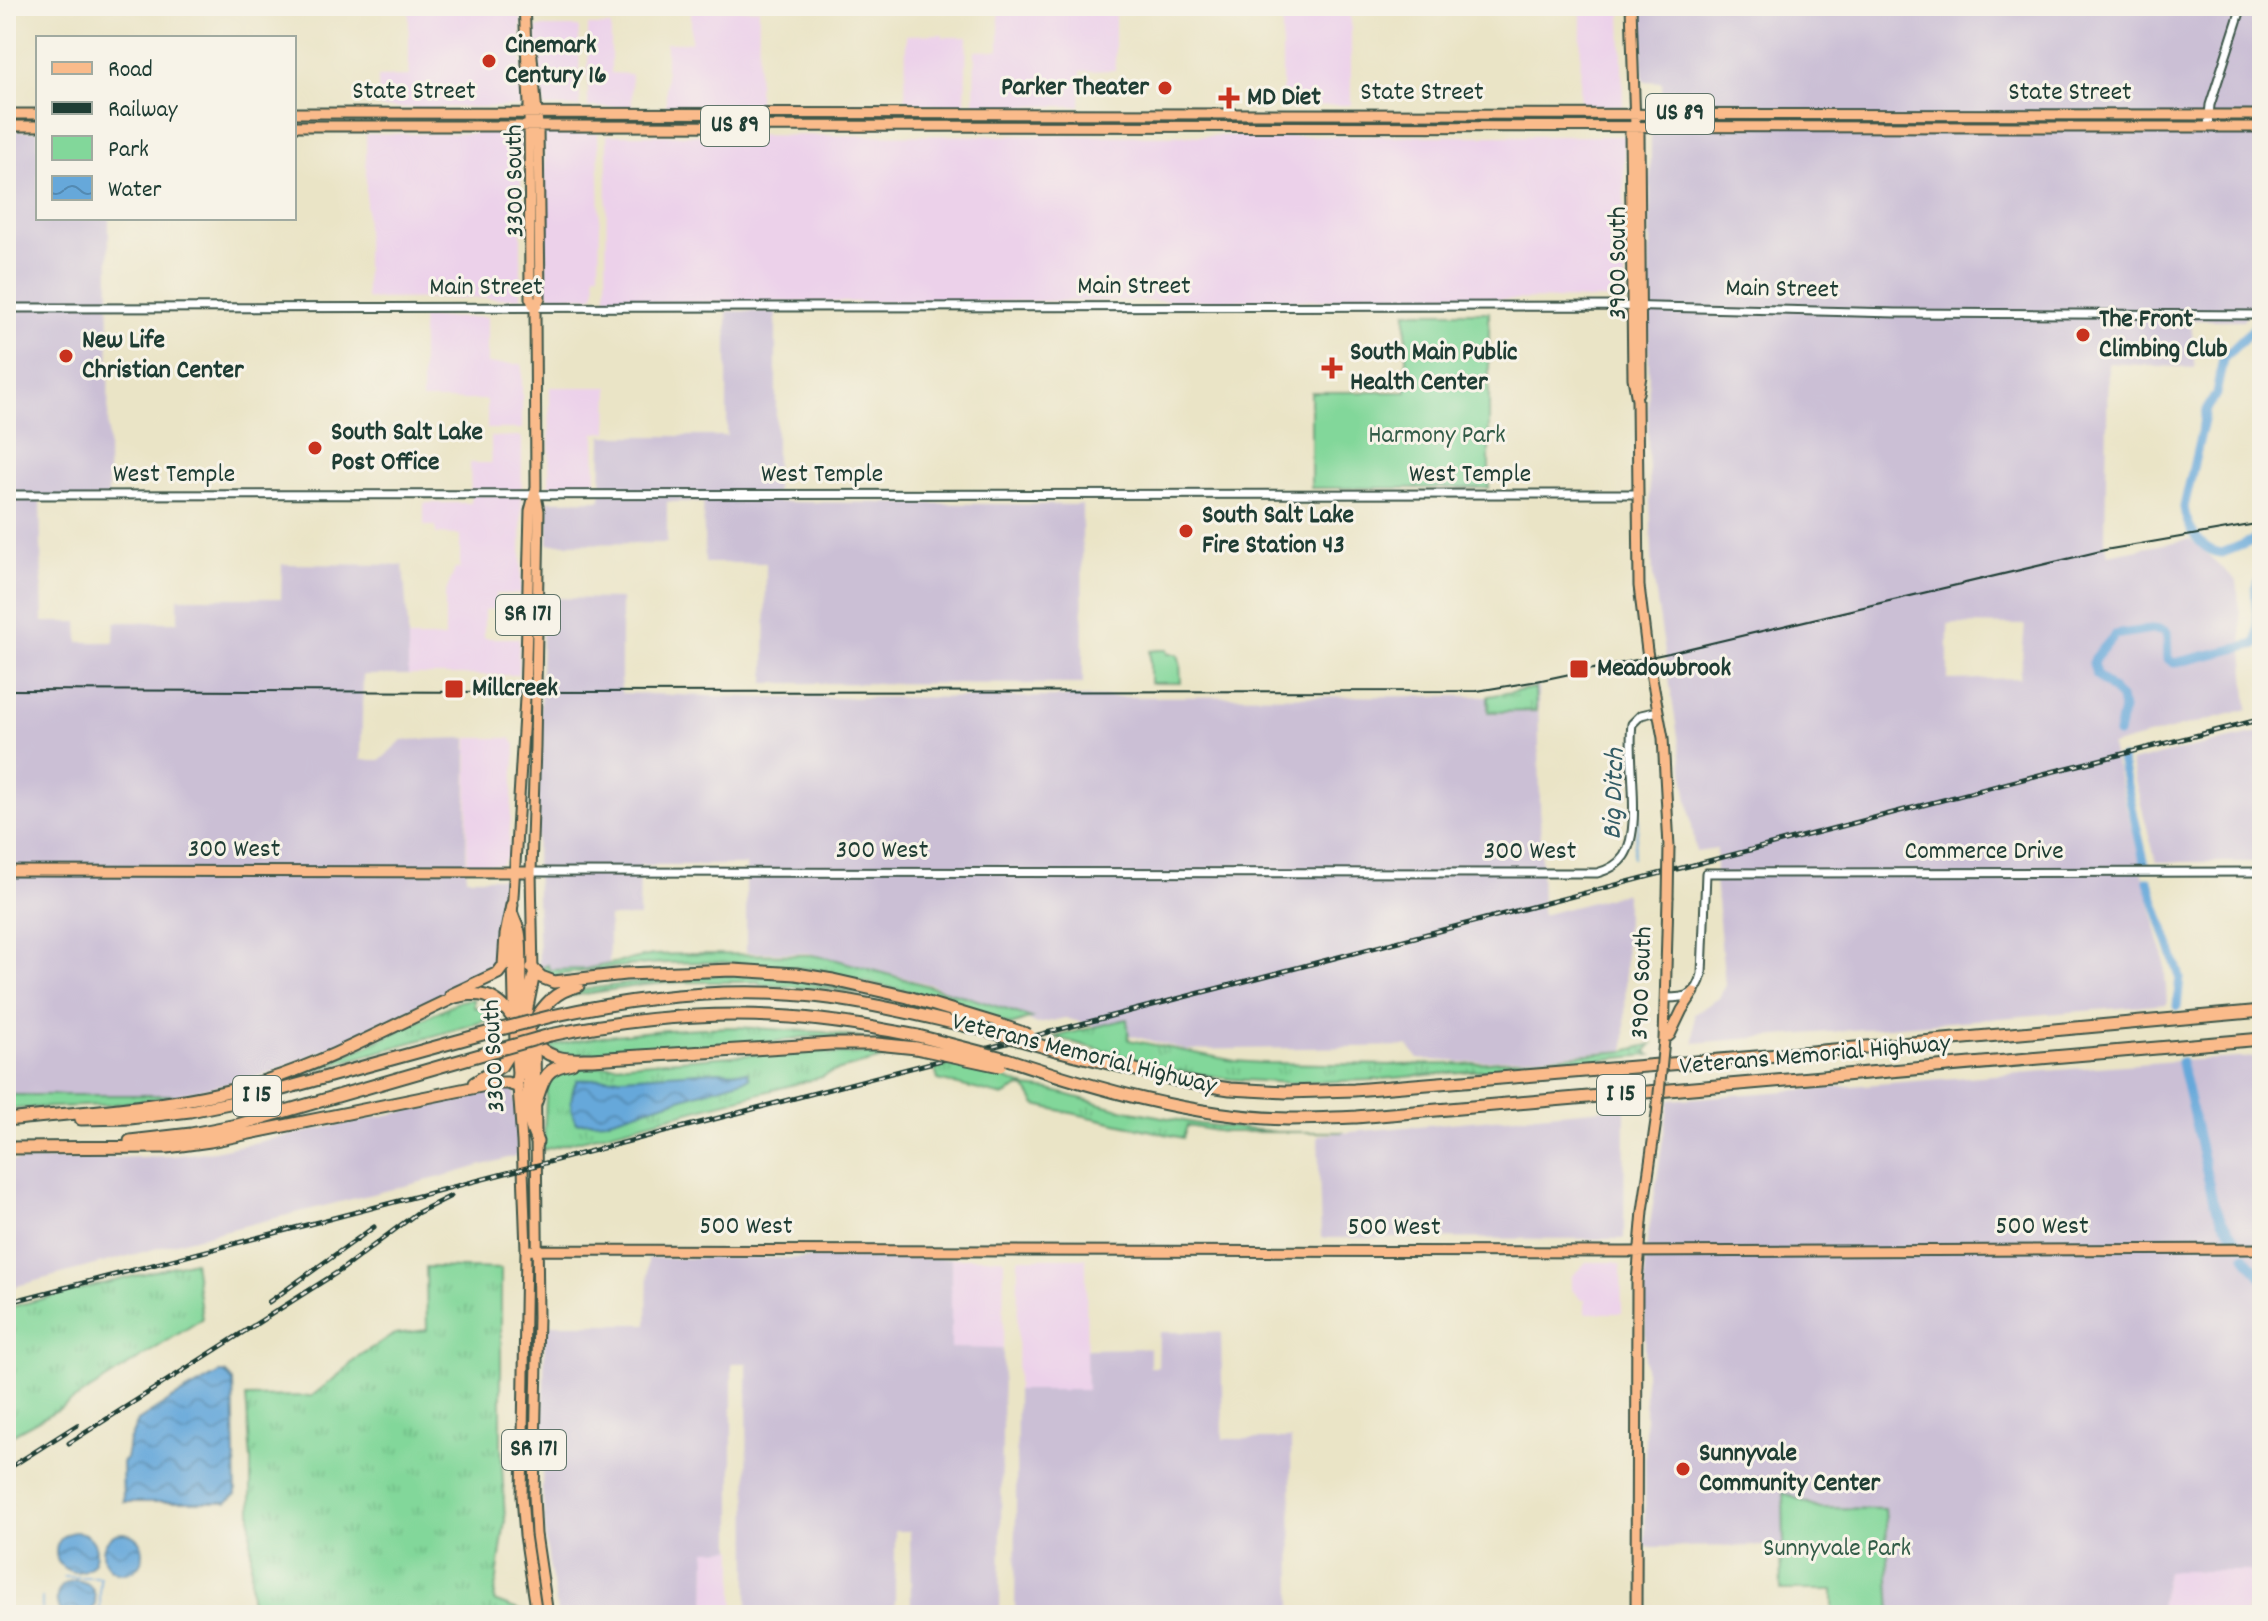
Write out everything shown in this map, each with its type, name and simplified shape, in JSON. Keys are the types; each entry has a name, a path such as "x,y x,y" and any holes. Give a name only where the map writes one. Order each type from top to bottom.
{"highway":[{"path":"419,1013 463,988 498,973 504,965 512,910"},
{"path":"512,910 519,932 520,997 528,1066 529,1121 537,1142"},
{"path":"6,1148 167,1147 463,1089 517,1083 533,973 554,982 625,974 752,970 833,980 908,997 1000,1025 1056,1047"},
{"path":"463,1089 498,1070 550,999 566,989 670,972"},
{"path":"6,1120 151,1104 210,1095 264,1081 317,1062 455,997 473,994 488,996 506,1010 543,1049 567,1059 917,1042"},
{"name":"Veterans Memorial Highway","path":"6,1120 130,1118 190,1111 239,1101 501,1029 601,1005 715,995 773,994 829,998 985,1030 1184,1082 1230,1089 1286,1092 1354,1090 1756,1057 2262,1008"},
{"name":"Veterans Memorial Highway","path":"6,1148 191,1134 237,1125 550,1035 648,1019 718,1015 789,1017 864,1026 1134,1096 1216,1112 1287,1119 2262,1042"},
{"path":"536,1102 543,1079 549,1071 557,1066 592,1059"}],"main road":[{"name":"3300 South","path":"526,6 540,298 535,308 535,494 539,511 531,872 533,973"},
{"name":"3900 South","path":"1631,6 1635,125 1639,133 1639,586 1666,766 1669,847 1664,1040 1639,1251 1636,1615"},
{"name":"State Street","path":"296,113 2262,115"},
{"path":"6,114 36,114"},
{"path":"6,126 36,126"},
{"name":"State Street","path":"296,126 2262,127"},
{"name":"3300 South","path":"512,910 523,736 530,511 535,494"},
{"path":"523,736 535,759"},
{"name":"300 West","path":"6,871 531,872"},
{"path":"1664,1040 1670,1035 1694,992"},
{"name":"3300 South","path":"525,1031 536,1102 537,1142 522,1496 537,1615"},
{"name":"3300 South","path":"517,1083 532,1250 536,1534 548,1615"},
{"name":"500 West","path":"532,1250 2262,1249"}],"street":[{"path":"2208,127 2242,6"},
{"name":"Main Street","path":"6,308 1637,307 1905,313 2262,315"},
{"name":"West Temple","path":"6,495 1637,494"},
{"name":"300 West","path":"531,872 1597,873 1623,858 1629,843 1632,817 1631,728 1634,720 1641,715 1658,711"},
{"name":"Commerce Drive","path":"1694,992 1702,974 1706,873 2262,872"},
{"path":"1666,998 1686,997 1694,992"}],"shaded area":[{"path":"409,6 521,6 521,107 379,108 378,77 409,76"},
{"path":"535,6 613,6 613,18 535,19"},
{"path":"999,6 1115,7 1115,70 1081,71 1080,106 974,106 975,51 999,50"},
{"path":"1282,6 1351,6 1351,105 1282,106"},
{"path":"1642,6 2262,6 2262,190 2259,190 2255,303 2243,320 2191,320 2195,368 2108,363 2105,540 2108,555 2190,539 2237,581 2248,709 2111,746 2164,958 2167,1004 1694,1043 1694,1014 1719,998 1725,985 1715,879 1717,849 1696,852 1653,576 1648,447 1651,132 1662,132 1662,82 1643,81","holes":["1948,624 2025,625 2020,678 1948,680"]},
{"path":"759,9 758,106 666,106 666,43 691,42 691,10"},
{"path":"1621,9 1623,106 1580,106 1581,10"},
{"path":"588,26 611,26 611,73 631,74 632,107 588,107"},
{"path":"537,27 579,27 580,107 545,107 536,54"},
{"path":"942,34 944,37 967,37 965,105 905,105 906,35"},
{"path":"6,131 36,131 36,220 109,220 108,499 40,500 43,622 78,622 79,642 114,642 115,622 178,622 178,598 281,598 282,564 403,565 408,675 363,675 361,760 381,760 402,740 467,738 466,878 505,878 503,957 495,969 351,1039 267,1074 164,1098 6,1104"},
{"path":"521,133 521,298 366,299 366,134"},
{"path":"598,133 600,226 596,288 590,297 552,296 547,289 544,134"},
{"path":"607,135 1624,136 1624,299 606,303"},
{"path":"727,311 776,312 776,502 1082,505 1083,684 765,683 766,563 705,563 703,502 667,502 667,543 548,544 548,501 601,500 602,436 727,436"},
{"path":"487,317 487,364 522,364 522,429 487,429 487,400 422,400 422,318"},
{"path":"550,387 609,387 608,432 595,433 596,487 549,488"},
{"path":"520,436 521,594 496,594 495,609 484,610 484,638 519,638 518,675 408,675 408,638 445,638 445,594 455,569 460,568 460,535 436,534 436,526 424,526 424,503 471,503 470,463 491,463 491,437"},
{"path":"543,598 621,599 621,693 767,698 1487,696 1538,686 1542,915 1626,893 1625,1050 1463,1062 1418,1059 1408,1046 1186,1050 1065,1018 1038,1024 933,985 809,953 746,952 746,865 640,865 639,917 609,917 609,969 546,974 539,965 536,863"},
{"path":"2262,732 2262,862 2156,862 2130,762"},
{"path":"468,738 510,738 516,745 508,856 501,864 467,865"},
{"path":"2262,1057 2262,1575 2249,1571 2167,1571 2158,1615 1891,1615 1885,1509 1820,1508 1784,1493 1784,1545 1645,1547 1645,1256 1669,1100"},
{"path":"514,1086 518,1155 6,1289 6,1161 172,1156 214,1151"},
{"path":"1625,1107 1624,1239 1321,1238 1318,1135"},
{"path":"648,1258 951,1258 951,1348 1003,1349 1000,1615 911,1615 910,1531 895,1531 895,1615 748,1615 747,1363 732,1363 732,1549 706,1550 705,1615 558,1615 546,1544 542,1489 545,1324 647,1324"},
{"path":"951,1258 1004,1259 1003,1349 951,1349"},
{"path":"1020,1258 1086,1258 1087,1390 1017,1390"},
{"path":"1586,1262 1615,1262 1621,1265 1622,1313 1585,1313 1585,1299 1571,1289 1571,1277"},
{"path":"1159,1332 1221,1332 1223,1439 1291,1439 1292,1615 1015,1615 1017,1390 1087,1390 1086,1349 1150,1348 1150,1367 1158,1367"},
{"path":"706,1549 734,1549 732,1615 705,1615"},
{"path":"2167,1571 2249,1571 2257,1575 2244,1615 2158,1615"}],"green space":[{"name":"Harmony Park","path":"1406,312 1489,312 1489,488 1311,488 1311,392 1406,392"},
{"path":"1167,650 1168,654 1178,654 1181,683 1150,683 1150,651"},
{"path":"1535,688 1536,711 1488,712 1488,696"},
{"path":"653,955 811,955 971,998 1032,1018 1011,1025 913,993 803,968 685,962 618,967 557,975 558,978 546,975 541,968 548,965 549,970 585,969"},
{"path":"714,975 776,977 864,994 760,985 759,982 679,982 564,997 561,1002 551,1004 572,991"},
{"path":"474,999 474,1007 485,1008 499,1017 316,1070 460,1001"},
{"path":"1127,1019 1129,1040 1235,1061 1261,1063 1464,1064 1625,1051 1652,1044 1645,1052 1651,1055 1371,1080 1289,1083 1231,1079 1173,1070 1054,1037"},
{"path":"736,1027 822,1032 867,1039 804,1037 774,1042 575,1055 562,1054 546,1047 641,1032"},
{"path":"822,1049 830,1054 901,1054 543,1150 547,1081 563,1069"},
{"path":"954,1064 1027,1087 1116,1108 1199,1124 1276,1132 1223,1132 1187,1126 1183,1138 1036,1105 1026,1088 1020,1087 1003,1096 938,1080 935,1069"},
{"path":"6,1095 176,1096 109,1105 6,1109"},
{"path":"194,1261 202,1319 61,1408 6,1438 6,1308"},
{"path":"426,1267 501,1269 501,1446 505,1520 494,1601 526,1615 251,1615 251,1460 246,1397 312,1396 360,1355 395,1334 427,1330"},
{"name":"Sunnyvale Park","path":"1783,1493 1820,1508 1885,1509 1891,1615 1833,1615 1833,1590 1781,1590"}],"water":[{"path":"714,1071 747,1072 750,1078 606,1121 576,1123 572,1112 571,1102 577,1080"},
{"path":"219,1373 225,1373 233,1381 236,1494 227,1502 123,1502 122,1462 126,1459 129,1441 138,1421"},
{"path":"76,1532 90,1538 96,1552 90,1566 76,1572 62,1566 56,1552 62,1538"},
{"path":"123,1533 137,1539 143,1553 137,1567 123,1573 109,1567 103,1553 109,1539"},
{"path":"76,1580 92,1588 95,1604 89,1615 63,1615 57,1604 58,1593 64,1585"}],"waterway":[{"path":"2262,311 2255,327 2223,359 2216,394 2206,411 2184,507 2196,537 2214,552 2222,553 2262,537"},
{"path":"2118,734 2123,710 2121,698 2096,674 2093,663 2115,635 2163,630 2167,632 2168,659 2174,663 2256,644 2256,590 2262,572"},
{"name":"Big Ditch","path":"1633,857 1639,819 1638,731"},
{"path":"2121,759 2145,865"},
{"path":"2148,881 2180,977 2177,1006"},
{"path":"2181,1062 2213,1201 2236,1240"},
{"path":"2245,1256 2262,1279"},
{"path":"64,1577 100,1577 100,1615"},
{"path":"2252,1615 2262,1578"},
{"path":"42,1598 42,1615"}],"tram line":[{"path":"6,690 1477,691 1669,653 2105,550 2262,523"}],"railway":[{"path":"6,1303 2262,719"},
{"path":"69,1443 341,1270 417,1213 451,1196"},
{"path":"269,1302 374,1227"},
{"path":"6,1470 77,1425"}],"place":[{"name":"Cinemark Century 16","path":"489,61"},
{"name":"Parker Theater","path":"1165,88"},
{"name":"MD Diet","path":"1229,98"},
{"name":"The Front Climbing Club","path":"2083,335"},
{"name":"New Life Christian Center","path":"66,356"},
{"name":"South Main Public Health Center","path":"1332,368"},
{"name":"South Salt Lake Post Office","path":"315,448"},
{"name":"South Salt Lake Fire Station 43","path":"1186,531"},
{"name":"Meadowbrook","path":"1579,669"},
{"name":"Millcreek","path":"454,689"},
{"name":"Sunnyvale Community Center","path":"1683,1469"}]}
